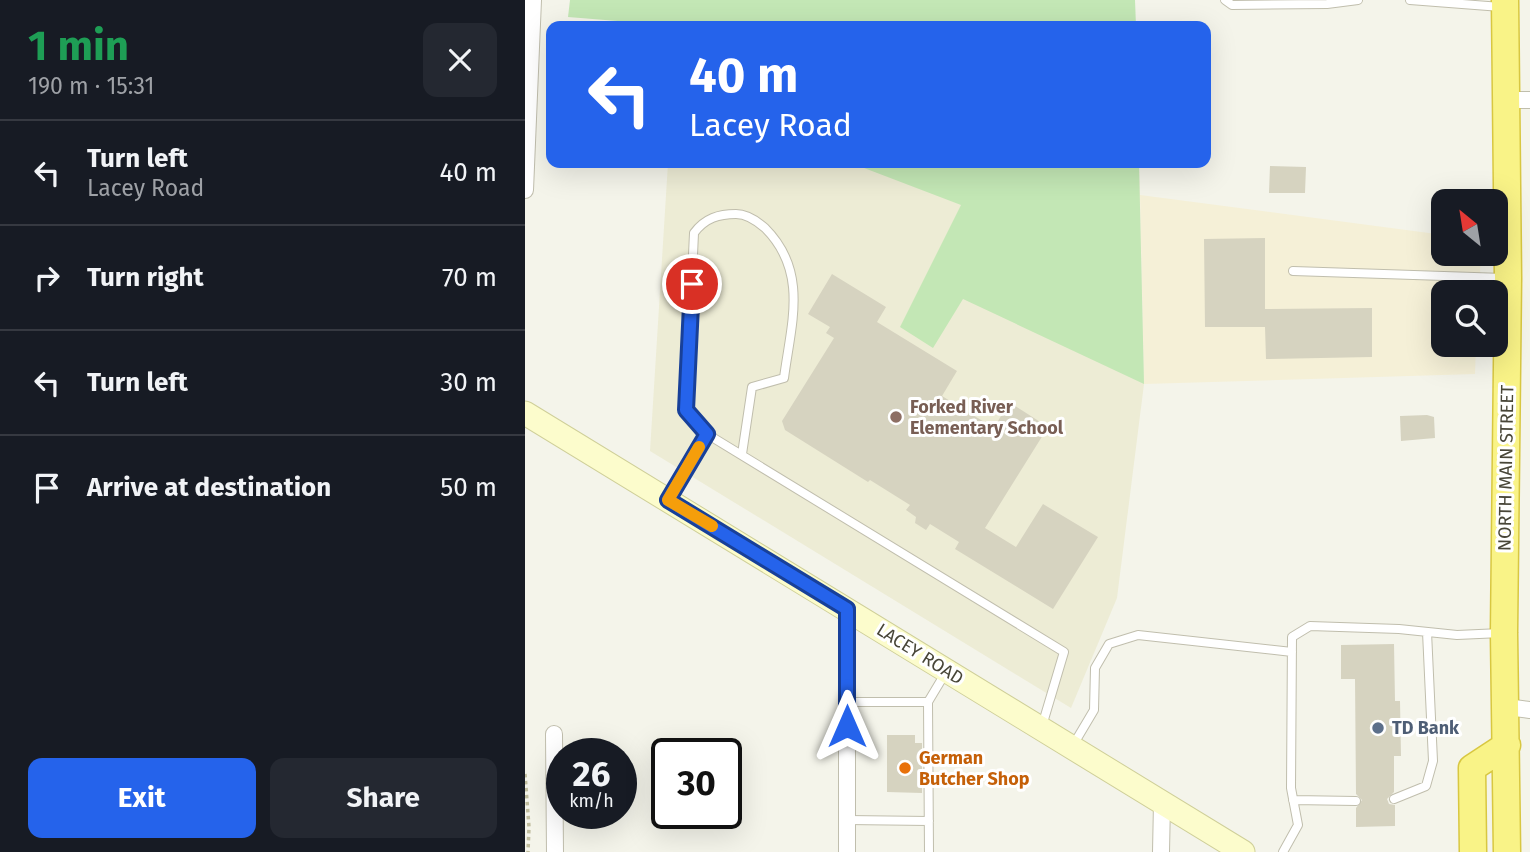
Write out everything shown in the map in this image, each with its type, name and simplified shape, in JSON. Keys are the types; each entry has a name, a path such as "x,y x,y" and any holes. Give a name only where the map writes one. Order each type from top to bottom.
{"highway":[{"name":"NORTH MAIN STREET","path":"1505,4 1518,100 1508,278 1504,633 1518,708 1507,745 1507,852"},
{"path":"1473,852 1472,768 1507,745"}],"main road":[{"name":"LACEY ROAD","path":"525,413 1072,747 1231,849"}],"street":[{"path":"525,190 533,0"},
{"path":"847,609 847,852"},
{"path":"554,734 555,852"},
{"path":"1161,852 1162,803"}],"lane":[{"path":"1225,0 1232,5 1327,4 1358,0"},
{"path":"1410,0 1505,4"},
{"path":"742,454 752,387 784,378 794,279 782,249 759,223 742,214 723,214 708,219 694,233 686,410 707,434 1064,652 1041,729"},
{"path":"1293,271 1508,278"},
{"path":"668,500 707,434"},
{"path":"1283,852 1297,825 1293,800 1290,705 1292,637 1310,626 1457,635 1504,633"},
{"path":"1394,799 1426,786 1433,761 1427,632"},
{"path":"1072,747 1094,710 1095,668 1109,644 1138,635 1292,652"},
{"path":"929,852 929,702 947,670"},
{"path":"847,702 929,702"},
{"path":"1293,800 1356,801"},
{"path":"847,820 929,821"}],"path":[{"path":"525,774 528,852"}],"shaded area":[{"name":"Forked River Elementary School","path":"668,168 1139,168 1144,384 1117,598 1071,708 650,451"},
{"path":"1140,195 1431,233 1431,266 1480,266 1480,280 1431,280 1431,357 1476,357 1475,374 1144,384"}],"green space":[{"path":"570,0 1135,0 1136,21 617,21 568,17"},
{"path":"864,168 1139,168 1144,384 963,299 933,348 900,327 961,205"}],"building":[{"path":"1270,166 1306,167 1305,193 1269,193"},
{"path":"1265,238 1265,309 1372,308 1372,357 1266,359 1265,327 1205,327 1204,239"},
{"path":"832,274 886,307 877,322 957,371 942,396 994,428 1009,402 1048,427 985,528 1016,547 1043,504 1098,537 1053,609 955,549 959,542 930,524 926,530 915,523 916,517 906,510 910,505 785,430 782,421 834,338 826,333 830,327 808,314"},
{"path":"1400,416 1434,417 1435,438 1401,441"},
{"name":"TD Bank","path":"1394,644 1395,701 1400,701 1401,756 1394,756 1394,792 1387,799 1389,804 1395,805 1395,826 1356,827 1356,808 1362,800 1356,794 1355,679 1341,679 1341,645"},
{"name":"German Butcher Shop","path":"887,735 915,735 915,743 922,743 922,793 887,792"}],"slow traffic":[{"path":"699,447 668,500 712,526"}],"place":[{"name":"Forked River Elementary School","path":"896,417"},
{"name":"TD Bank","path":"1378,728"},
{"name":"German Butcher Shop","path":"905,768"}],"route":[{"path":"692,284 686,410 707,434 668,500 847,609 847,726"}]}
